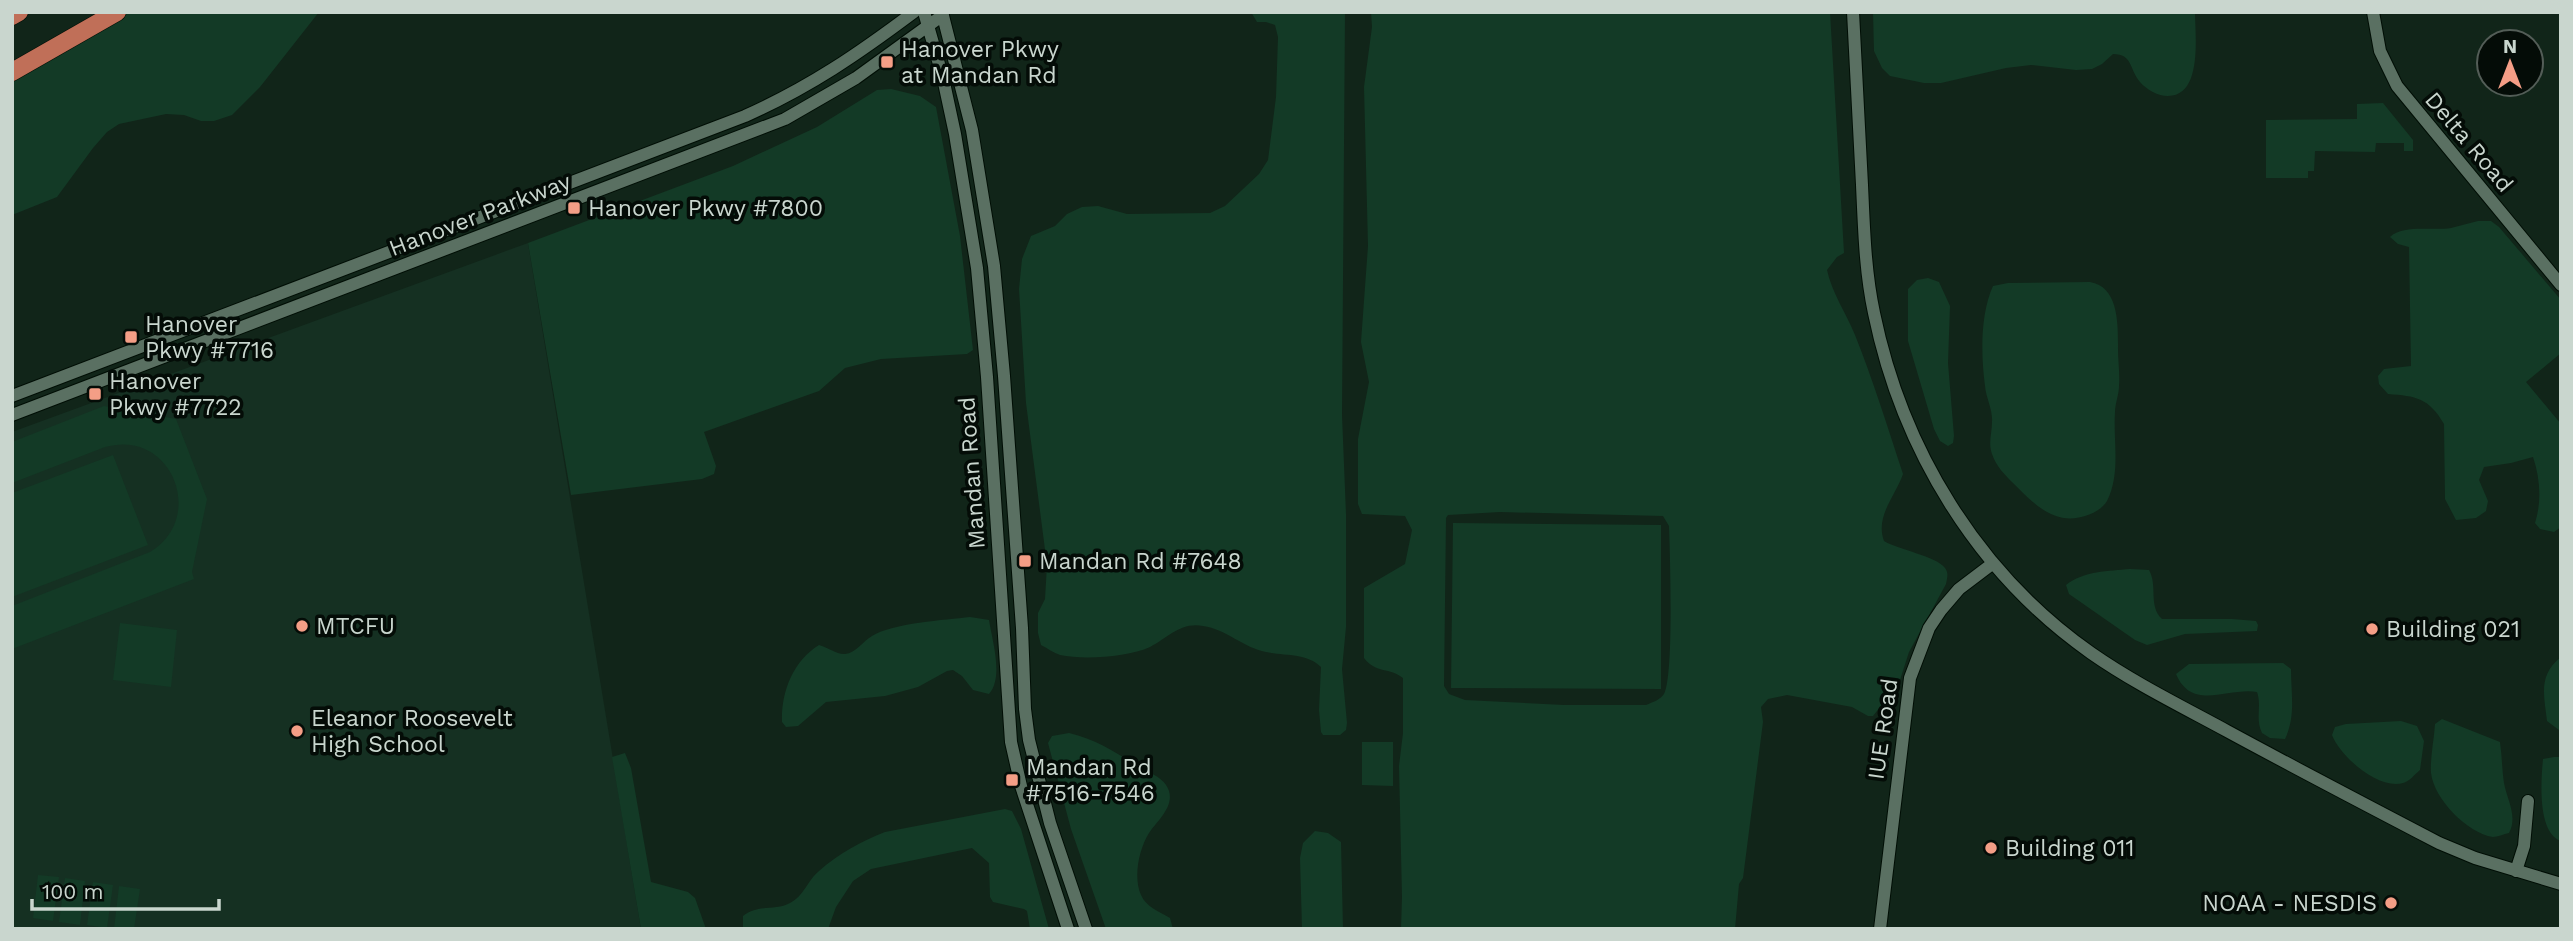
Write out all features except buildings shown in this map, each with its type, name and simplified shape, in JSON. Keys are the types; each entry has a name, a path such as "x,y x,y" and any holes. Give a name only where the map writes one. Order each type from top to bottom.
{"highway":[{"path":"12,16 19,12"},
{"path":"12,72 117,12"}],"street":[{"name":"Hanover Parkway","path":"12,396 745,116 831,72 914,12"},
{"name":"Mandan Road","path":"924,12 943,78 955,134 979,289 1011,742 1020,786 1068,929"},
{"path":"1853,12 1866,252 1873,310 1880,340 1896,394 1921,452 1950,505 1992,565 2067,635 2122,673 2289,765 2439,843 2475,858 2561,884"},
{"name":"Delta Road","path":"2373,12 2380,51 2397,86 2561,285"},
{"name":"Hanover Parkway","path":"12,415 750,134 838,89 943,14"},
{"name":"Mandan Road","path":"943,14 972,130 994,266 1029,740 1050,823 1086,929"},
{"name":"IUE Road","path":"1880,929 1906,704 1914,666 1929,628 1941,610 1959,589 1992,565"},
{"path":"2516,871 2524,846 2528,801"}],"shaded area":[{"path":"117,12 319,12 260,87 232,115 214,121 201,121 184,115 166,114 119,124 107,132 93,148 57,197 12,215 12,72"},
{"path":"1251,12 1345,12 1342,415 1346,514 1346,627 1342,669 1347,723 1346,730 1340,735 1323,735 1321,732 1321,667 1309,659 1258,650 1219,631 1195,625 1181,629 1141,650 1093,657 1058,654 1041,645 1038,633 1038,613 1045,599 1047,565 1026,403 1019,289 1022,259 1031,236 1055,226 1067,214 1082,207 1098,206 1127,214 1210,213 1225,206 1259,174 1268,160 1276,97 1278,37 1275,25 1257,22"},
{"path":"1371,12 1830,12 1844,253 1837,257 1827,270 1862,352 1903,474 1884,515 1884,541 1940,564 1946,570 1947,578 1909,652 1899,683 1873,716 1852,707 1787,695 1768,699 1761,707 1763,722 1735,929 1401,929 1399,766 1403,733 1403,678 1373,666 1364,658 1364,588 1405,564 1412,530 1405,516 1362,514 1358,504 1358,439 1369,382 1361,342 1368,246 1364,87 1372,27","holes":["1500,512 1663,516 1669,526 1671,613 1667,683 1660,698 1646,705 1564,705 1465,700 1449,694 1444,686 1448,515"]},
{"path":"1873,12 2195,12 2195,63 2187,86 2179,93 2168,96 2146,88 2127,59 2113,54 2092,69 2031,65 1941,83 1924,83 1890,76 1882,68 1874,51"},
{"path":"891,89 920,96 936,107 960,236 973,350 967,354 881,359 845,368 819,391 704,432 716,466 714,474 702,479 571,495 528,243 733,166 817,127 877,90"},
{"path":"2383,103 2413,140 2413,151 2404,151 2404,143 2376,143 2375,152 2315,151 2314,171 2308,171 2308,178 2266,178 2266,120 2357,119 2357,104"},
{"path":"2478,221 2491,221 2499,227 2561,300 2561,353 2526,382 2561,424 2561,527 2554,532 2540,529 2535,523 2539,490 2533,457 2484,467 2479,480 2488,501 2486,511 2476,518 2456,520 2445,499 2444,424 2433,409 2421,400 2388,394 2379,384 2378,376 2384,369 2411,366 2409,247 2398,244 2390,237 2402,231 2444,229"},
{"name":"MTCFU","path":"528,243 641,929 12,929 12,432"},
{"path":"1928,278 1939,282 1950,306 1948,363 1954,436 1953,443 1948,446 1940,441 1934,429 1908,341 1908,289 1917,280"},
{"path":"2090,282 2107,291 2117,318 2119,381 2115,412 2114,479 2103,506 2085,516 2063,518 2045,511 2028,498 2003,473 1994,458 1990,446 1992,418 1983,361 1984,322 1993,286 2008,283"},
{"path":"104,406 176,419 207,499 192,572 194,579 12,649 12,606 150,552 167,537 176,519 178,499 174,480 164,463 148,451 129,445 105,447 12,483 12,442"},
{"path":"113,455 148,545 12,597 12,493"},
{"path":"1453,523 1661,525 1661,689 1451,688"},
{"path":"2130,569 2149,570 2155,608 2162,619 2256,621 2257,631 2185,634 2147,645 2135,640 2069,594 2066,585 2088,574"},
{"path":"970,617 989,620 996,678 989,694 973,690 962,676 953,670 918,687 885,696 826,702 798,726 786,727 782,722 790,678 802,660 819,645 845,654 872,636 893,628"},
{"path":"120,623 177,630 171,687 113,680"},
{"path":"2561,657 2559,730 2547,721 2544,686 2549,671"},
{"path":"2283,663 2291,669 2292,696 2291,722 2285,739 2270,738 2262,733 2257,692 2201,695 2191,692 2176,674 2189,664"},
{"path":"2442,719 2500,742 2504,783 2512,814 2509,833 2493,837 2473,829 2453,813 2438,793 2433,783 2431,761 2435,724"},
{"path":"2401,721 2417,726 2424,741 2420,770 2403,783 2382,781 2361,770 2343,752 2332,735 2335,727 2346,724"},
{"path":"1069,733 1104,746 1155,775 1167,786 1169,803 1142,847 1137,880 1143,899 1170,918 1173,929 1106,929 1071,829 1048,743 1052,736"},
{"path":"1362,742 1393,742 1393,786 1362,785"},
{"path":"625,753 631,768 651,882 688,892 695,898 706,929 641,929 612,757"},
{"path":"2561,757 2561,841 2553,836 2548,828 2542,805 2543,759"},
{"path":"1005,809 1012,811 1021,829 1049,929 1030,929 1027,911 993,902 990,897 989,863 972,848 871,869 853,881 836,907 828,929 743,929 743,916 748,912 790,903 826,865 868,839 885,832"},
{"path":"1315,831 1328,833 1341,842 1343,929 1302,929 1300,858 1303,843"},
{"path":"38,875 59,877 53,921 33,918"},
{"path":"65,878 85,881 80,925 59,922"},
{"path":"93,882 113,885 107,928 87,925"},
{"path":"119,886 140,889 134,929 114,929"}],"place":[{"name":"Hanover Pkwy at Mandan Rd","path":"887,62"},
{"name":"Hanover Pkwy #7800","path":"574,208"},
{"name":"Hanover Pkwy #7716","path":"131,337"},
{"name":"Hanover Pkwy #7722","path":"95,394"},
{"name":"Mandan Rd #7648","path":"1025,561"},
{"name":"MTCFU","path":"302,626"},
{"name":"Building 021","path":"2372,629"},
{"name":"Eleanor Roosevelt High School","path":"297,731"},
{"name":"Mandan Rd #7516-7546","path":"1012,780"},
{"name":"Building 011","path":"1991,848"},
{"name":"NOAA - NESDIS","path":"2391,903"}]}
